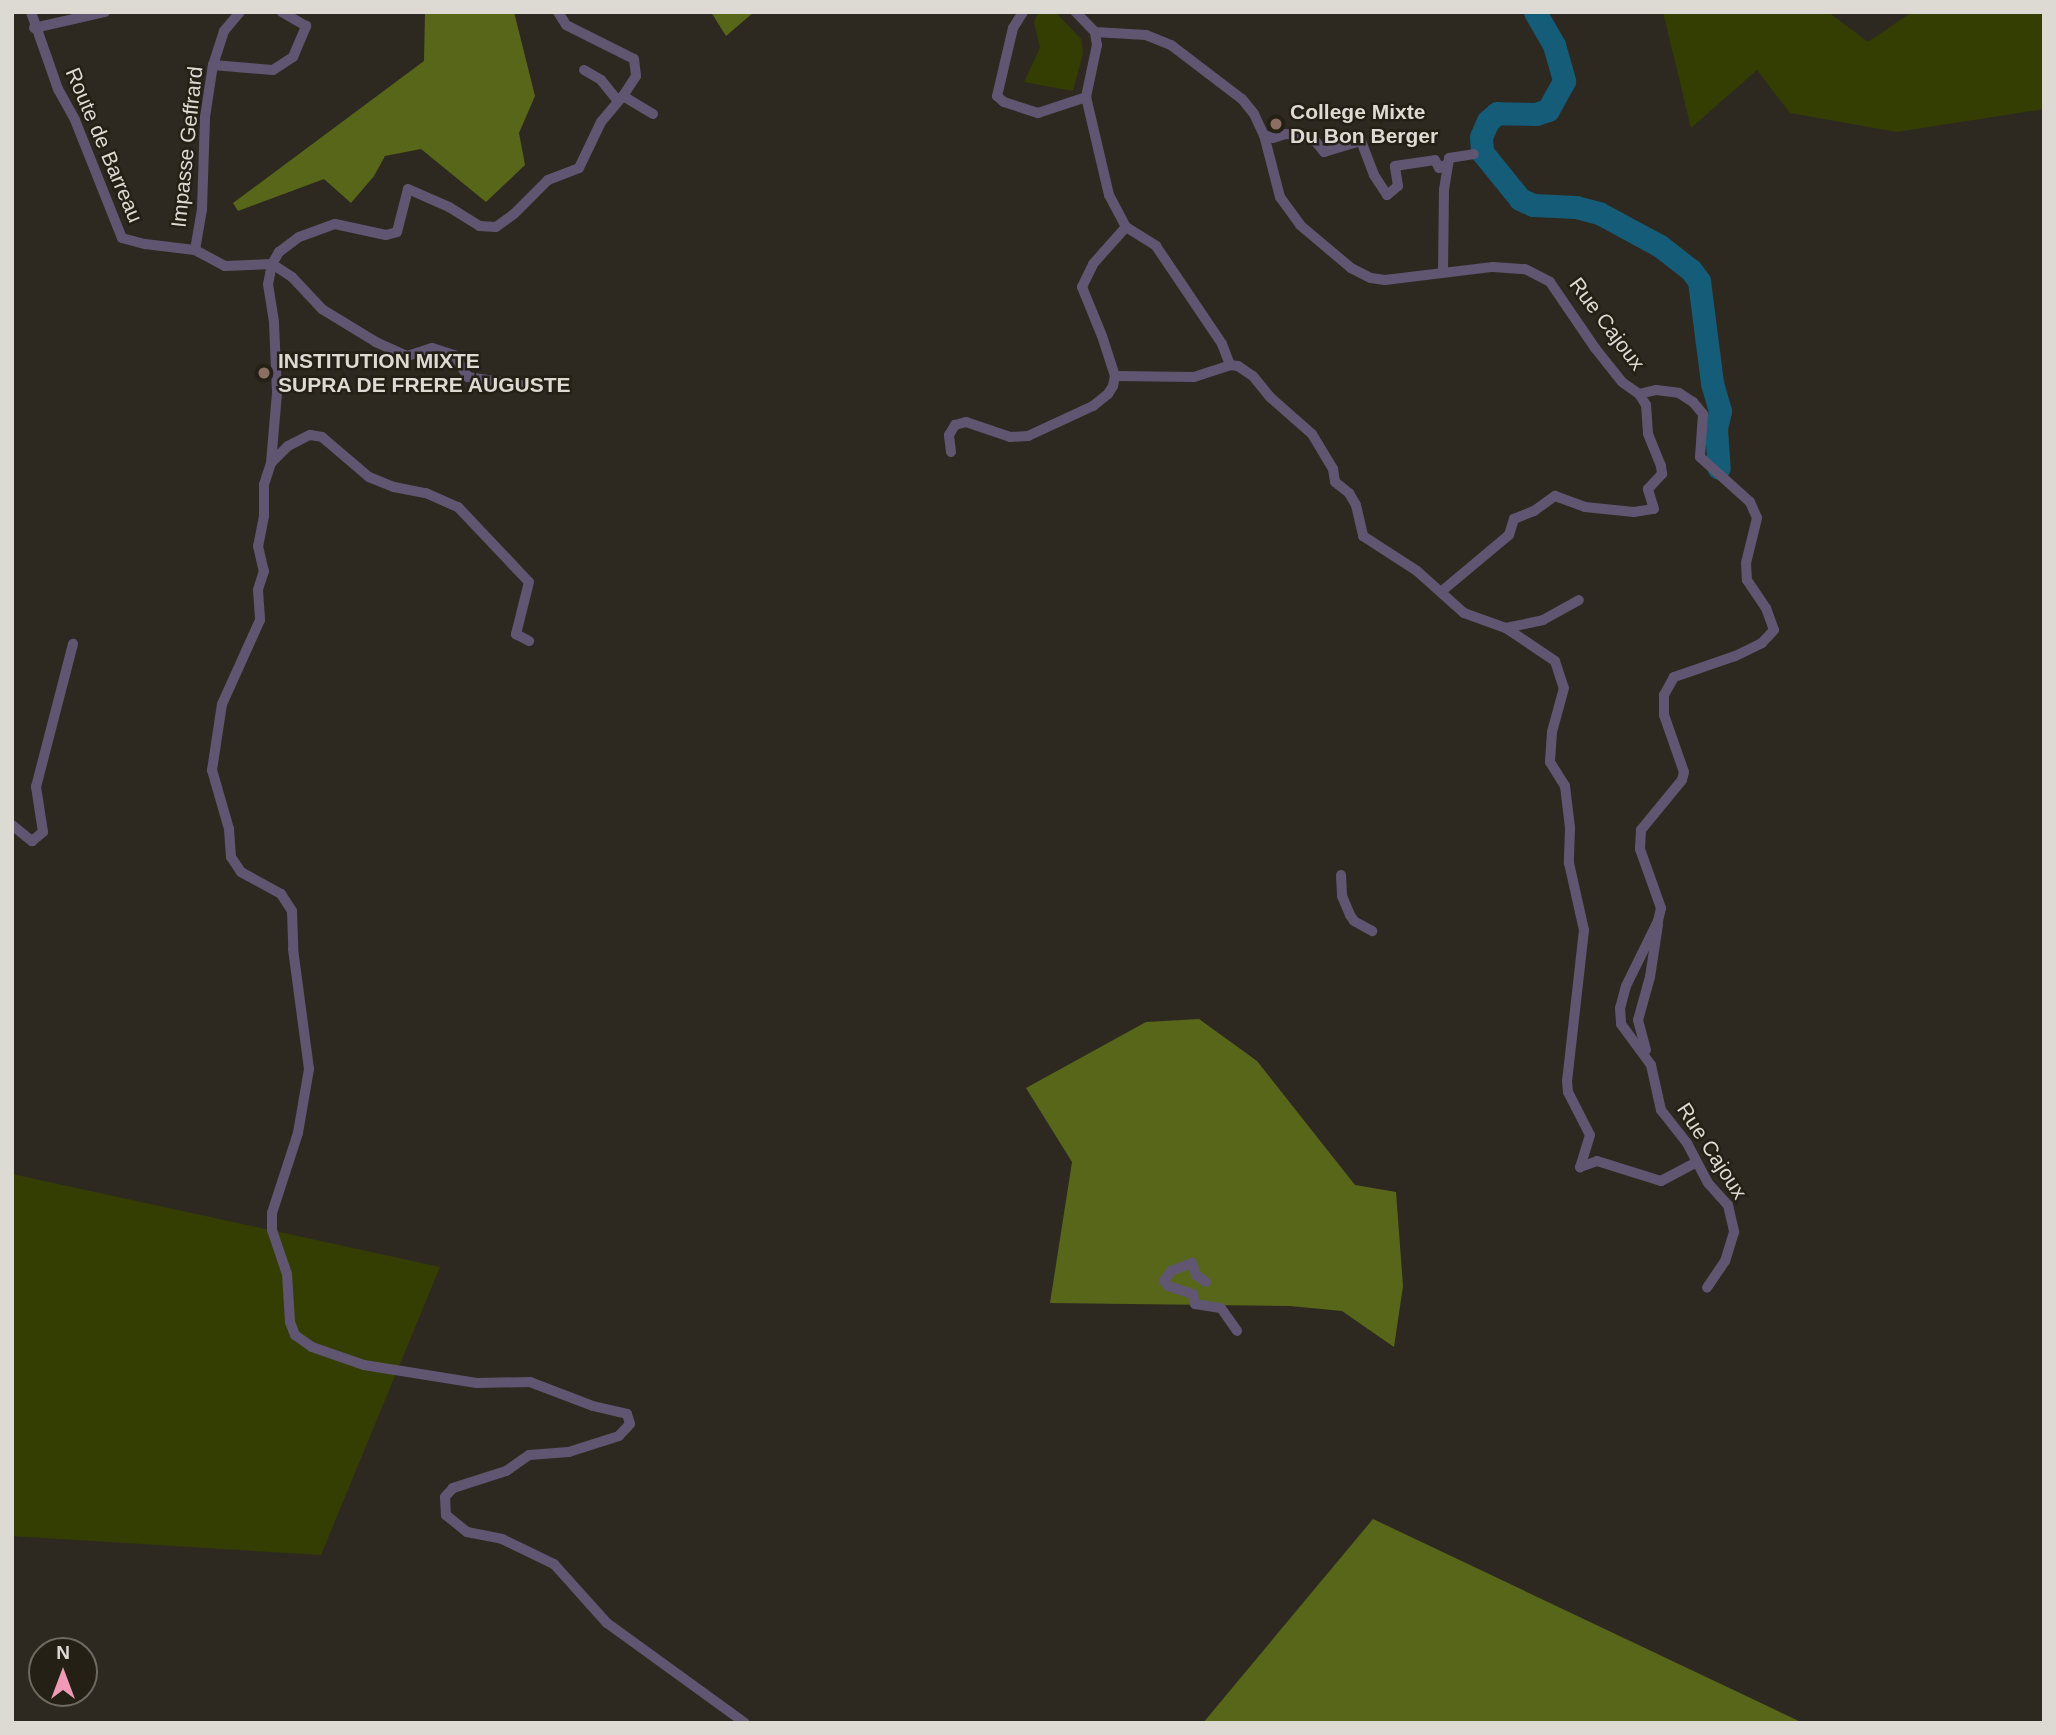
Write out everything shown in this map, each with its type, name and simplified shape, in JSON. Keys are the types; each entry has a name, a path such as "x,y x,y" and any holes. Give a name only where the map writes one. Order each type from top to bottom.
{"street":[{"name":"Route de Barreau","path":"31,12 34,28 122,238 145,244 195,250 225,266 272,264"},
{"path":"34,28 105,12"},
{"name":"Impasse Geffrard","path":"195,250 202,209 205,117 213,65 224,31 240,12"},
{"path":"213,65 273,70 293,57 306,26 282,12"},
{"path":"558,12 566,25 634,59 636,76 601,122 579,168 548,180 513,215 496,227 479,226 408,189 397,232 386,235 335,224 299,237 279,252 272,264 268,284 274,323 276,393 271,463 264,485 264,516 258,546 264,571 258,590 260,620 222,704 212,770 229,829 231,858 241,872 281,894 292,911 293,949 309,1069 298,1133 272,1213 272,1230 287,1274 290,1322 295,1335 312,1347 364,1365 477,1383 530,1382 593,1406 627,1414 630,1424 619,1436 569,1452 529,1455 506,1471 453,1488 445,1497 446,1515 467,1532 502,1539 554,1564 607,1623 745,1723"},
{"path":"1023,12 1013,28 998,96 1004,102 1038,113 1086,97"},
{"path":"1076,12 1095,32 1097,45 1086,97 1109,195 1126,228 1156,246 1222,344 1230,365 1253,376 1269,397 1312,434 1333,469 1335,482 1349,493 1356,505 1363,536 1442,591 1464,612 1506,628 1555,661 1564,688 1552,732 1550,762 1565,786 1570,828 1569,863 1584,930 1567,1081 1568,1092 1590,1135 1580,1167 1597,1161 1661,1181 1696,1162"},
{"name":"Rue Cajoux","path":"1095,32 1146,35 1171,45 1242,99 1254,114 1264,135 1280,197 1300,225 1332,256 1371,278 1385,280 1493,267 1525,269 1550,282 1622,382 1639,394 1656,390 1679,393 1693,402 1703,414 1700,457 1750,502 1756,518 1746,563 1746,580 1766,608 1774,630 1762,643 1735,656 1674,677 1664,695 1664,715 1684,772 1682,780 1641,830 1639,840 1661,908 1658,922 1635,963 1620,1008 1621,1024 1651,1065 1661,1110 1687,1143 1708,1183 1728,1205 1734,1232 1725,1261 1707,1289"},
{"path":"584,70 601,80 621,99 653,114"},
{"path":"1264,135 1273,138 1285,134 1300,135 1316,142 1324,152 1361,141 1374,175 1387,195 1398,186 1395,166 1435,160 1439,168 1448,164"},
{"path":"1443,272 1443,217 1449,158 1474,153"},
{"path":"951,452 949,435 955,425 966,422 1010,437 1028,436 1093,406 1108,394 1115,376 1082,287 1093,264 1126,228"},
{"path":"272,264 292,278 322,309 376,342 407,356 432,348 454,355 468,377 527,386"},
{"path":"1115,376 1194,377 1230,365"},
{"path":"1442,591 1509,535 1514,519 1542,507 1555,496 1585,507 1634,512 1654,509 1648,489 1662,474 1661,466 1648,433 1647,412 1639,394"},
{"path":"271,463 288,446 310,435 322,437 369,477 394,487 426,493 457,507 529,582 516,634 529,641"},
{"path":"1506,628 1543,620 1579,600"},
{"path":"12,825 32,841 43,832 36,787 73,644"},
{"path":"1341,874 1342,895 1350,915 1354,921 1372,931"},
{"path":"1651,1065 1637,1020 1650,977 1658,922"},
{"path":"1206,1282 1196,1275 1192,1263 1171,1271 1164,1282 1168,1286 1193,1294 1195,1304 1221,1308 1237,1331"}],"green space":[{"path":"425,12 514,12 535,96 519,133 525,165 486,202 421,149 385,156 374,176 351,203 324,179 238,211 233,203 424,61"},
{"path":"711,12 754,12 726,36"},
{"path":"1038,12 1055,12 1081,39 1083,53 1073,91 1024,82 1040,48 1034,22"},
{"path":"1663,12 1828,12 1868,42 1912,12 2044,12 2044,109 1897,132 1790,113 1757,70 1691,128"},
{"path":"1199,1019 1257,1061 1355,1185 1396,1192 1403,1286 1394,1347 1342,1311 1290,1306 1050,1303 1072,1162 1026,1088 1146,1022"},
{"path":"12,1174 440,1267 321,1555 12,1536"},
{"path":"1373,1519 1803,1723 1203,1723"}],"waterway":[{"path":"1535,12 1554,45 1564,81 1548,110 1536,114 1497,113 1488,121 1481,137 1482,152 1520,199 1533,205 1576,207 1599,213 1660,246 1691,270 1699,281 1712,383 1720,411 1716,429 1719,468"}],"place":[{"name":"College Mixte Du Bon Berger","path":"1276,124"},
{"name":"INSTITUTION MIXTE SUPRA DE FRERE AUGUSTE","path":"264,373"}]}
